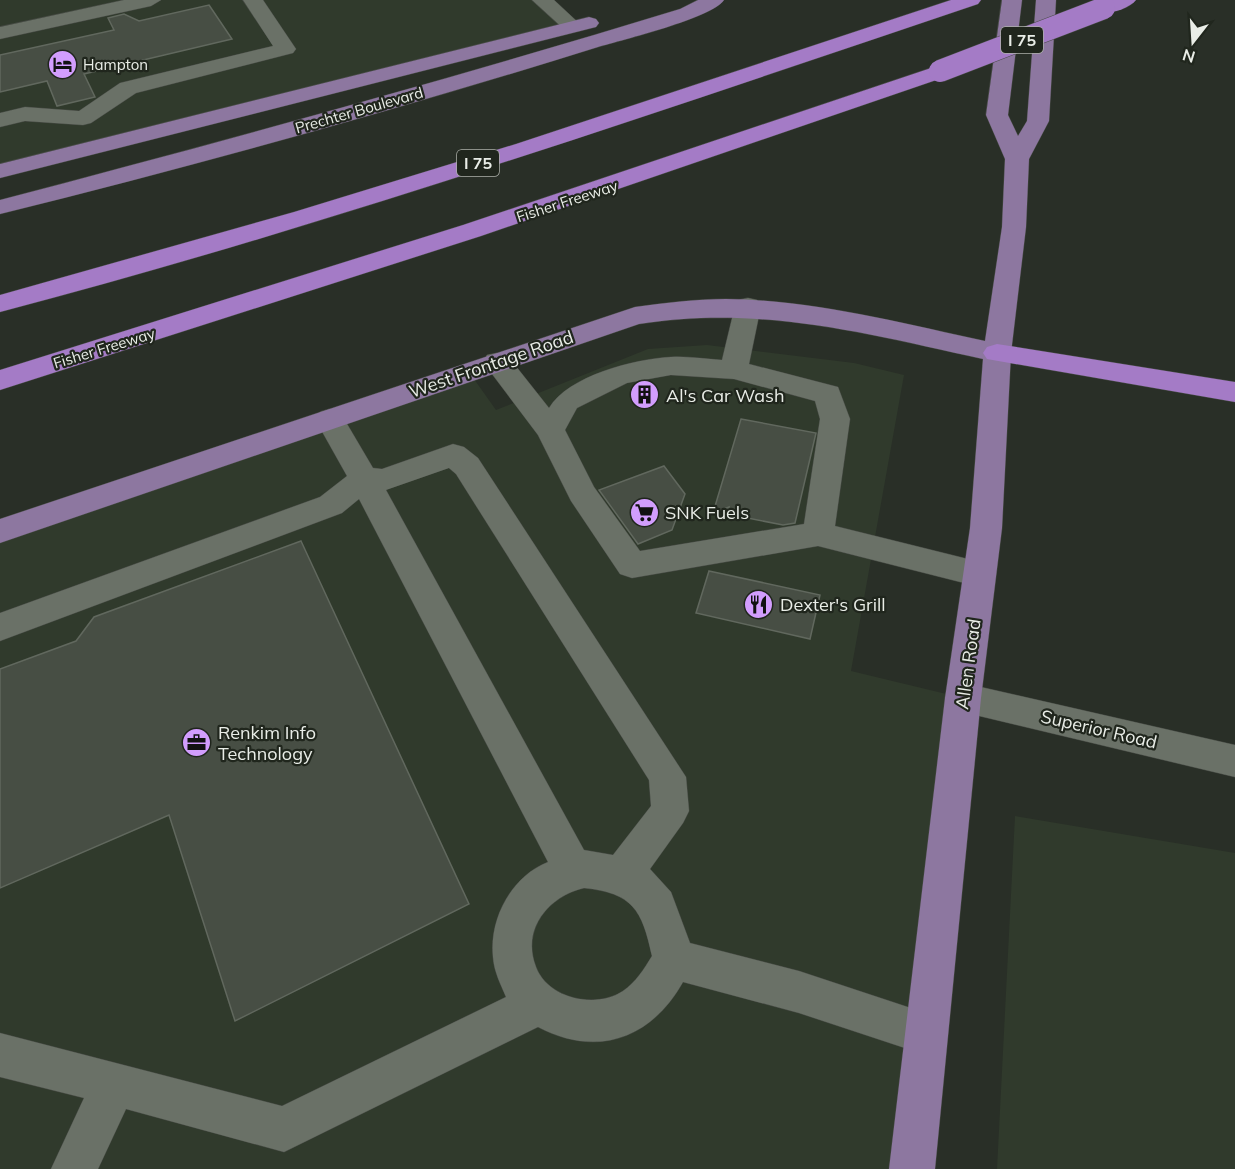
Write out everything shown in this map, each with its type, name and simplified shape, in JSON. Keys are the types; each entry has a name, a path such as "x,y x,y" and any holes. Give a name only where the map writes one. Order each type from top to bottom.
{"highway":[{"name":"Fisher Freeway","path":"0,380 565,202 940,71 1126,0"},
{"name":"I 75","path":"0,304 303,217 524,149 962,3"},
{"path":"997,353 1235,392"}],"main road":[{"name":"Prechter Boulevard","path":"0,171 642,10 668,0"},
{"name":"Prechter Boulevard","path":"0,207 267,137 551,56 687,13 714,0"},
{"name":"Allen Road","path":"1012,0 997,116 1017,159"},
{"name":"Allen Road","path":"912,1169 963,698 986,528 997,353 1014,226 1017,159 1038,121 1046,0"},
{"path":"253,107 267,137"},
{"path":"93,147 117,152 119,161 108,178"},
{"name":"West Frontage Road","path":"0,531 635,316 696,306 748,306 787,311 997,353"}],"street":[{"path":"0,33 151,0"},
{"path":"0,120 25,114 83,118 128,88 286,49 253,0"},
{"path":"542,0 573,27"},
{"path":"83,118 93,147"},
{"path":"734,370 748,306"},
{"path":"497,362 550,430 582,493 632,565 818,534 980,574"},
{"path":"550,430 567,401 620,375 671,366 734,370 828,394 835,418 818,534"},
{"path":"330,419 574,871"},
{"path":"0,627 332,505 364,479 383,480 453,455 467,466 667,777 670,811 622,875"},
{"name":"Superior Road","path":"963,698 1235,760"},
{"path":"584,869 610,870 622,875 651,895 664,916 673,959 656,988 638,1006 614,1019 588,1023 562,1017 539,1004 521,984 513,958 513,932 522,908 538,888 560,875 584,869"},
{"path":"673,959 799,992 926,1033"},
{"path":"0,1055 284,1129 539,1004"},
{"path":"74,1169 115,1084"}],"shaded area":[{"path":"0,0 542,0 573,27 0,171"},
{"path":"707,345 854,363 904,375 851,671 963,698 912,1169 0,1169 0,531 469,372 496,410 648,349"},
{"path":"1015,816 1235,853 1235,1169 997,1169"}],"building":[{"name":"Hampton","path":"209,5 232,39 84,74 95,97 57,106 47,81 0,92 0,55 114,30 108,18 124,14 139,21"},
{"path":"741,419 816,433 795,523 783,525 727,514 729,507 713,513"},
{"name":"SNK Fuels","path":"664,466 685,494 672,530 638,544 599,490"},
{"name":"Renkim Info Technology","path":"301,541 469,904 235,1021 169,815 0,888 0,669 76,641 94,617"},
{"name":"Dexter's Grill","path":"709,571 820,595 810,639 696,613"}],"place":[{"name":"Hampton","path":"62,64"},
{"name":"Al's Car Wash","path":"645,395"},
{"name":"SNK Fuels","path":"644,512"},
{"name":"Dexter's Grill","path":"759,604"},
{"name":"Renkim Info Technology","path":"197,742"}]}
